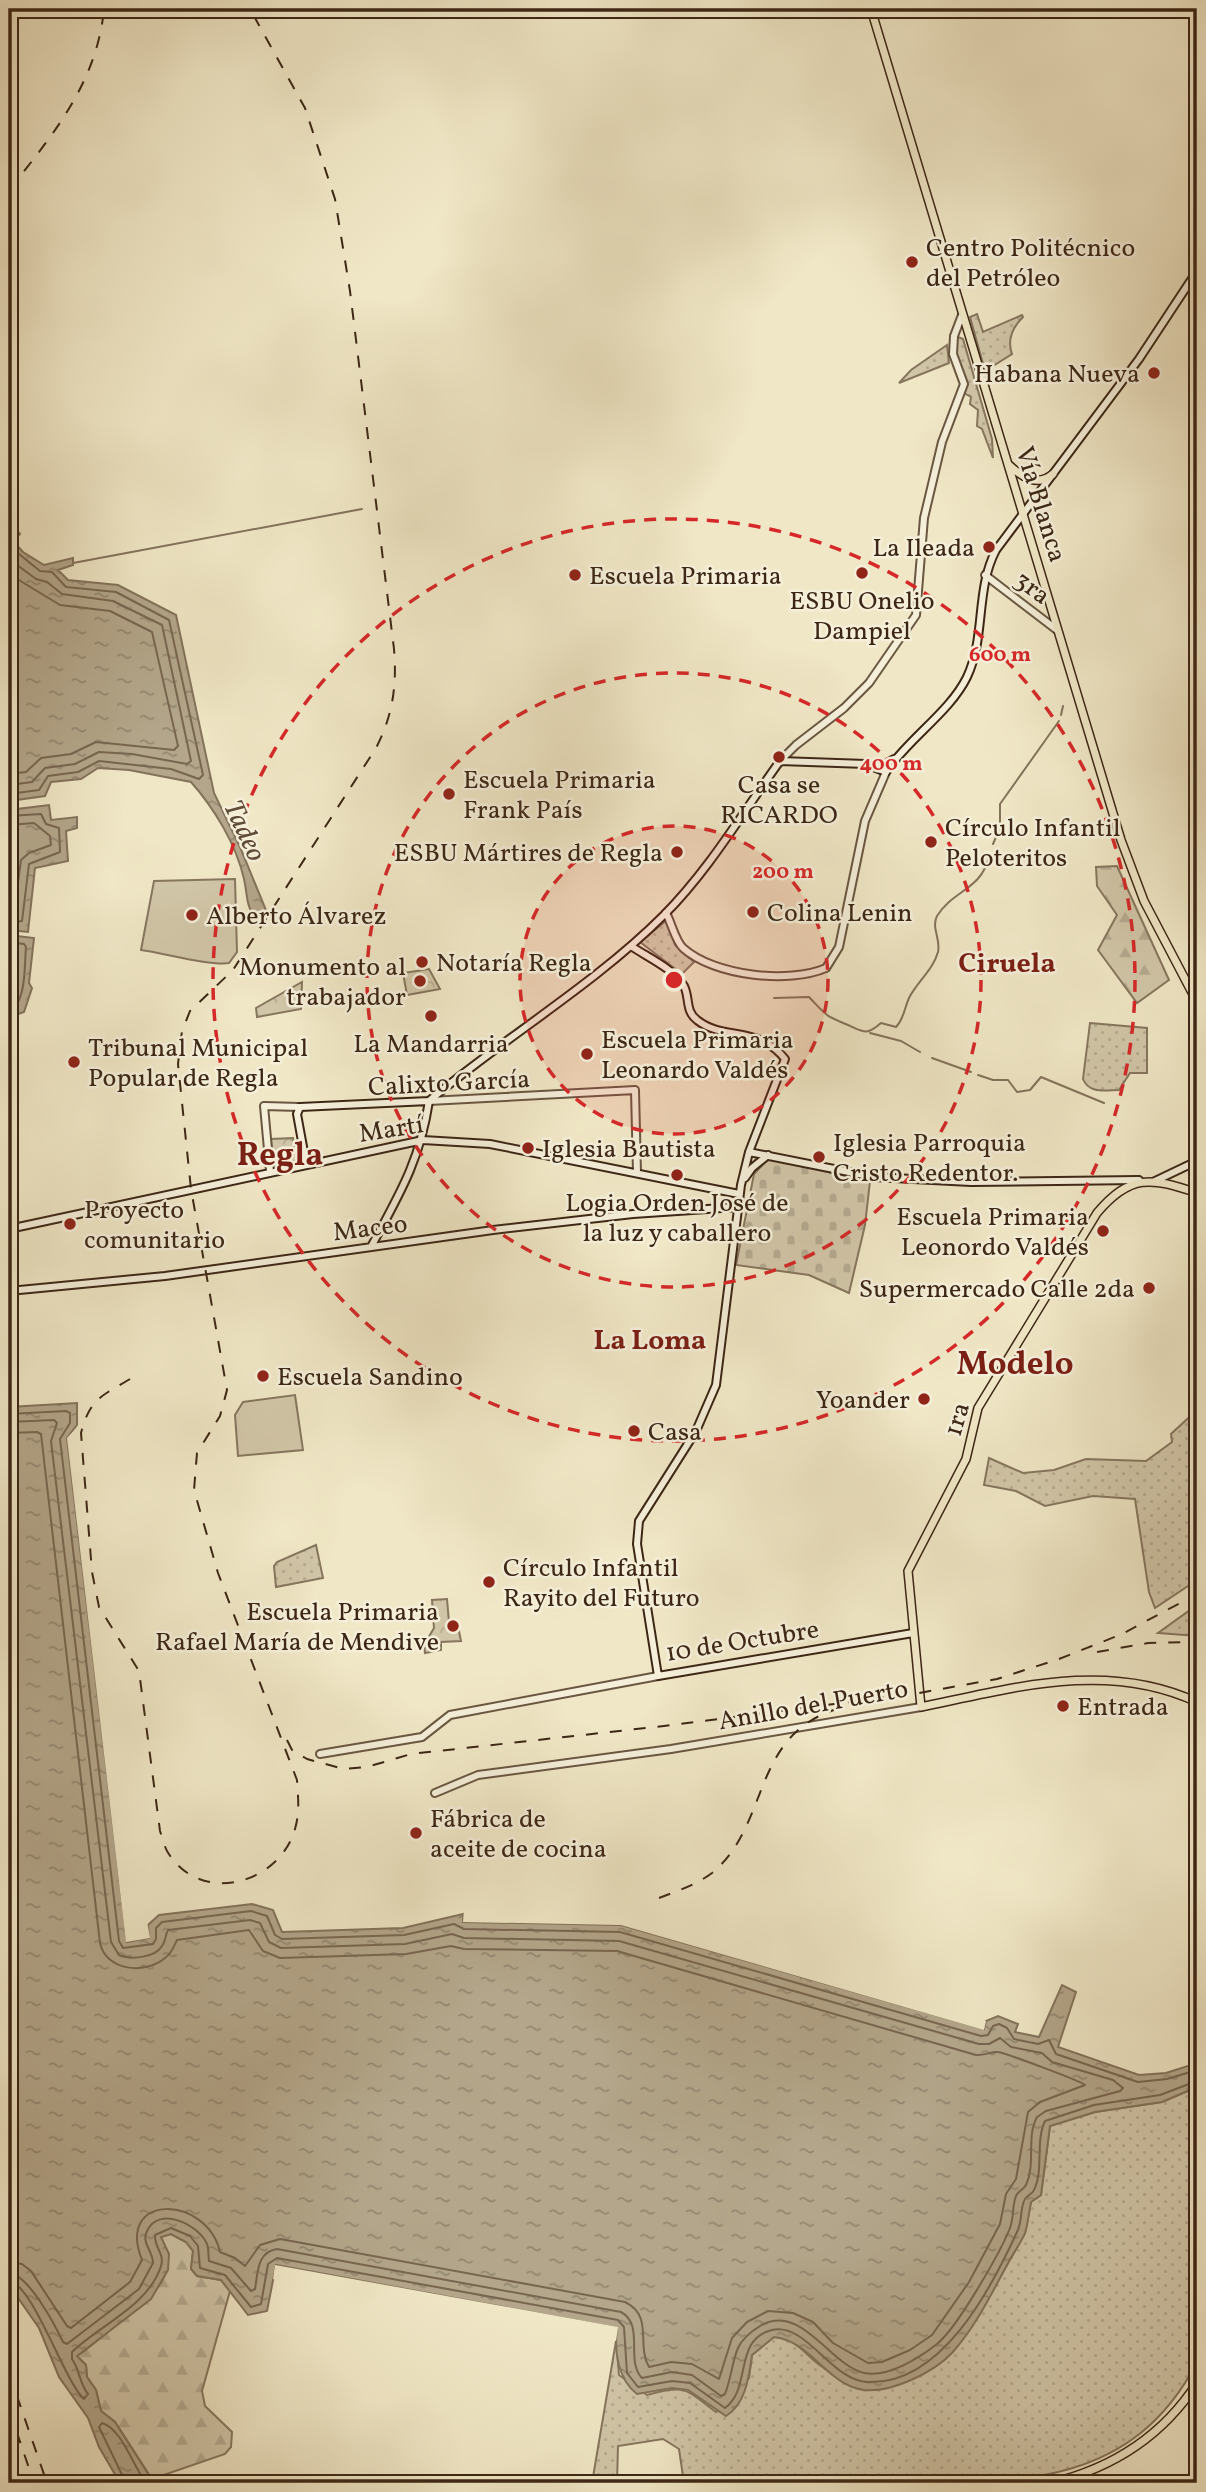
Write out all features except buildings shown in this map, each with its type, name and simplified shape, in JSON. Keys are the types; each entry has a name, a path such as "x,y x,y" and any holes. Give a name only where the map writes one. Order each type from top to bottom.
{"main road":[{"name":"Vía Blanca","path":"871,9 1129,864 1144,901 1197,1002"},
{"path":"666,914 685,950 715,964 780,978 826,968 839,947 865,821 886,772 967,678 975,651 985,575 996,550 1160,329 1197,271"},
{"path":"371,1247 408,1179 423,1140 429,1101 480,1058 631,946 666,914 705,867 780,761 863,689 916,615 924,518 942,442 964,383 954,362 954,336 963,310"},
{"path":"954,336 968,331"},
{"path":"1009,466 1037,482 1045,481 1053,474"},
{"name":"3ra","path":"985,575 1058,629"},
{"path":"780,761 886,764 896,758"},
{"path":"866,764 886,772"},
{"path":"671,923 675,904"},
{"name":"10 de Octubre","path":"631,946 676,977 695,1019 708,1027 751,1035 779,1052 785,1059 749,1152 739,1194 716,1385 696,1430 639,1521 637,1544 658,1676 913,1633"},
{"name":"Calixto García","path":"270,1171 264,1106 300,1107 635,1090 637,1173"},
{"path":"300,1107 297,1114 306,1163"},
{"name":"Martí","path":"9,1230 306,1163 423,1140 489,1144 739,1194"},
{"path":"749,1152 874,1177 971,1182 1139,1180 1197,1193"},
{"path":"724,1191 738,1186 751,1168 768,1155"},
{"path":"1153,1182 1197,1161"},
{"name":"1ra","path":"921,1707 908,1571 966,1459 978,1408 1097,1213 1118,1190 1139,1180"},
{"name":"Maceo","path":"9,1291 165,1276 634,1214 737,1207"},
{"path":"320,1755 422,1737 450,1715 658,1676"},
{"name":"Anillo del Puerto","path":"435,1793 478,1775 671,1749 921,1707 1026,1685 1082,1678 1151,1685 1197,1702"},
{"path":"1051,2483 1075,2480 1126,2455 1171,2417 1197,2384"}],"green space":[{"path":"977,314 983,332 1022,315 1023,317 1012,334 1012,354 985,371 970,317"},
{"path":"958,337 963,339 992,439 993,458 982,429 977,426 978,410 970,404 971,397 964,393 964,378 956,353"},
{"path":"947,345 949,363 899,383 911,370"},
{"path":"1117,866 1169,980 1137,1003 1098,950 1117,915 1097,886 1096,867"},
{"name":"Alberto Álvarez","path":"235,879 237,952 229,963 199,961 141,950 154,881"},
{"path":"667,920 675,945 694,962 682,974 640,942"},
{"path":"429,969 440,989 407,995 403,973"},
{"path":"302,982 301,1009 257,1017 256,1008"},
{"path":"1090,1023 1147,1028 1147,1073 1130,1073 1119,1090 1089,1087 1083,1079"},
{"path":"293,1138 297,1161 273,1166 271,1139"},
{"path":"768,1159 870,1181 865,1225 849,1293 809,1275 736,1265 754,1174"},
{"path":"295,1395 303,1450 238,1456 235,1415 243,1402"},
{"path":"1197,1410 1197,1580 1155,1608 1149,1592 1135,1499 1093,1496 1045,1506 1016,1491 984,1485 989,1458 1023,1473 1054,1470 1086,1459 1146,1461 1172,1442 1171,1434"},
{"path":"316,1545 323,1578 276,1587 274,1566 277,1562"},
{"path":"447,1599 449,1622 457,1621 461,1641 441,1642 441,1650 425,1653 424,1645 434,1628 432,1600"},
{"path":"1197,1605 1197,1636 1158,1633"},
{"path":"1197,2087 1197,2362 1169,2405 1137,2436 1101,2457 1061,2471 1019,2479 928,2483 684,2483 679,2449 663,2439 618,2446 617,2483 592,2483 616,2341 619,2375 647,2395 678,2389 698,2398 716,2412 749,2378 752,2355 774,2337 793,2343 846,2383 951,2353 978,2317 1025,2233 1031,2202 1041,2195 1050,2126 1095,2112 1162,2102"},
{"path":"171,2234 186,2242 193,2251 191,2269 197,2276 221,2280 230,2291 202,2391 205,2406 232,2432 231,2447 225,2454 152,2479 115,2422 101,2411 96,2390 87,2377 86,2365 77,2356 142,2304 159,2285 167,2264 166,2251 160,2237"}],"water":[{"path":"9,521 20,534 13,541 23,552 44,565 73,558 73,565 58,570 68,580 118,585 176,615 214,793 268,915 260,925 249,907 244,879 230,840 208,803 191,782 129,770 98,768 81,779 51,782 45,796 9,801"},
{"path":"49,805 51,820 77,817 77,828 66,831 68,861 35,868 28,932 9,930 9,810"},
{"path":"9,935 34,938 29,983 32,988 24,1012 18,1014 18,1022 9,1020"},
{"path":"77,1403 77,1425 67,1438 127,1942 149,1938 148,1925 159,1915 252,1904 273,1910 282,1932 403,1928 463,1914 463,1922 621,1925 984,2029 986,2021 998,2016 1018,2024 1015,2032 1039,2037 1062,1985 1076,1992 1058,2047 1139,2075 1166,2073 1197,2063 1197,2087 1162,2102 1095,2112 1050,2126 1041,2195 1031,2202 1023,2237 969,2332 952,2353 935,2367 899,2385 864,2390 840,2380 798,2346 774,2337 752,2355 742,2397 733,2411 726,2416 688,2390 672,2388 637,2394 625,2381 619,2364 617,2328 276,2265 267,2311 248,2315 221,2280 197,2276 191,2269 193,2251 186,2242 171,2234 161,2237 169,2254 168,2270 151,2299 77,2356 86,2365 87,2377 96,2390 101,2411 115,2422 154,2483 120,2483 99,2447 88,2418 59,2377 39,2328 9,2285 9,1407"}],"pier":[{"path":"81,1423 70,1439 130,1938 146,1935 144,1925 147,1921 150,1938 126,1942 67,1438"},
{"path":"464,1910 467,1919 621,1922 982,2025 983,2020 986,2021 984,2030 621,1925 463,1922"},
{"path":"275,2265 618,2327 616,2341 612,2340 614,2330 278,2269 276,2280 273,2279"}],"waterway":[{"path":"73,563 362,509"},
{"path":"1061,715 1063,706"},
{"path":"993,844 1000,828 1000,804 1059,721"},
{"path":"774,998 809,997 830,1017 862,1031 872,1030 881,1023 896,1027 912,992 936,958 939,947 935,925 937,916 951,900 980,876 989,857"},
{"path":"870,1033 901,1041 920,1052"},
{"path":"932,1058 971,1072"},
{"path":"978,1075 993,1080 1008,1080 1017,1092 1030,1090 1041,1077 1104,1103"}],"railway":[{"path":"9,190 57,128 82,84 100,35 104,9"},
{"path":"130,1379 98,1399 89,1412 81,1433 92,1572 99,1607 139,1671 160,1831 167,1851 181,1868 198,1879 217,1883 237,1882 256,1875 273,1864 286,1848 297,1823 298,1792 297,1780 218,1573 194,1490 197,1453 220,1416 227,1390 191,1189 178,1064 182,1031 190,1011 233,970 376,748 390,712 395,675 350,291 335,199 305,108 250,9"},
{"path":"287,1740 292,1750 307,1759 344,1769 367,1767 411,1754 664,1726 919,1693 997,1679 1059,1659 1122,1634 1197,1594"},
{"path":"1097,1652 1148,1643 1197,1642"},
{"path":"659,1898 712,1873 731,1853 775,1760 789,1739 809,1722 837,1709"},
{"path":"9,2373 47,2483"},
{"path":"9,2409 34,2483"}],"place":[{"name":"Centro Politécnico del Petróleo","path":"912,262"},
{"name":"Habana Nueva","path":"1154,373"},
{"name":"La Ileada","path":"989,547"},
{"name":"ESBU Onelio Dampiel","path":"862,573"},
{"name":"Escuela Primaria","path":"575,575"},
{"name":"Casa se RICARDO","path":"779,757"},
{"name":"Escuela Primaria Frank País","path":"449,794"},
{"name":"Círculo Infantil Peloteritos","path":"931,842"},
{"name":"ESBU Mártires de Regla","path":"677,852"},
{"name":"Colina Lenin","path":"753,912"},
{"name":"Alberto Álvarez","path":"192,915"},
{"name":"Notaría Regla","path":"422,962"},
{"name":"Monumento al trabajador","path":"420,981"},
{"name":"La Mandarria","path":"431,1016"},
{"name":"Escuela Primaria Leonardo Valdés","path":"587,1054"},
{"name":"Tribunal Municipal Popular de Regla","path":"74,1062"},
{"name":"Iglesia Bautista","path":"528,1148"},
{"name":"Iglesia Parroquia Cristo Redentor.","path":"819,1157"},
{"name":"Logia Orden José de la luz y caballero","path":"677,1175"},
{"name":"Proyecto comunitario","path":"70,1224"},
{"name":"Escuela Primaria Leonordo Valdés","path":"1103,1231"},
{"name":"Supermercado Calle 2da","path":"1149,1288"},
{"name":"Escuela Sandino","path":"263,1376"},
{"name":"Yoander","path":"924,1399"},
{"name":"Casa","path":"634,1431"},
{"name":"Círculo Infantil Rayito del Futuro","path":"489,1582"},
{"name":"Escuela Primaria Rafael María de Mendive","path":"453,1626"},
{"name":"Entrada","path":"1063,1706"},
{"name":"Fábrica de aceite de cocina","path":"416,1833"}],"district":[{"name":"Ciruela","path":"1007,962"},
{"name":"Regla","path":"280,1153"},
{"name":"La Loma","path":"650,1339"},
{"name":"Modelo","path":"1015,1362"}],"water label":[{"name":"Tadeo","path":"246,830"}]}
